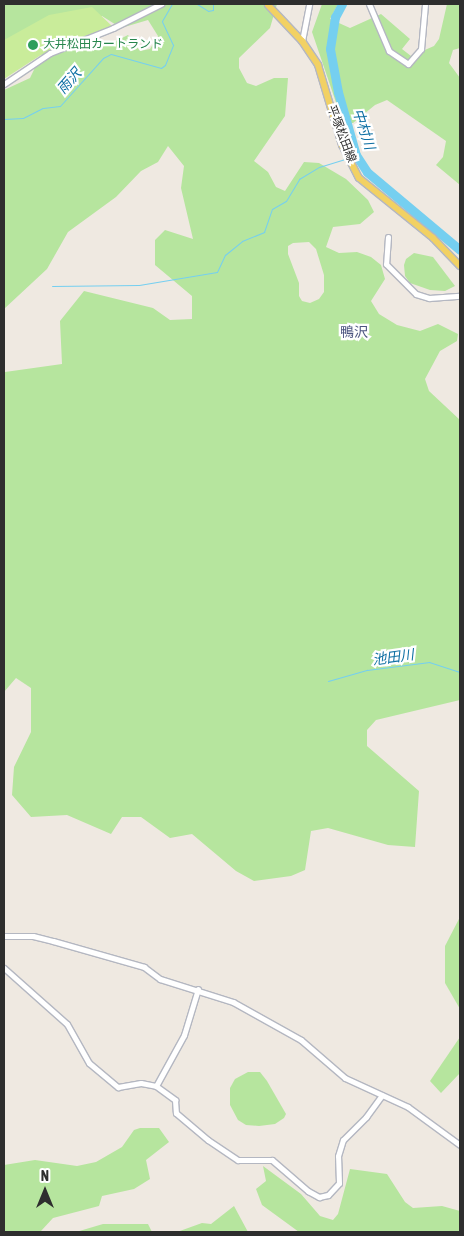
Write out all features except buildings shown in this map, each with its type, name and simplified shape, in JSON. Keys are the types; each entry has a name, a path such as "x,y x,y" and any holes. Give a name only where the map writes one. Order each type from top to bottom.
{"main road":[{"name":"平塚松田線","path":"268,5 302,41 318,65 339,136 359,178 433,238 460,266"}],"street":[{"path":"4,84 50,53 113,28 161,4"},
{"path":"302,41 309,4"},
{"path":"368,4 389,51 408,64 421,49 424,4"},
{"path":"388,237 386,264 416,294 429,298 460,296"},
{"path":"4,936 33,936 144,967 160,979 233,1002 302,1040 334,1070 423,1116 460,1145"},
{"path":"4,968 67,1024 89,1063 118,1087 141,1083 156,1086 175,1100 176,1113 208,1140 238,1160 272,1160 308,1191 319,1197 328,1195 339,1183 338,1156 343,1140 366,1117 382,1095"},
{"path":"156,1086 184,1035 198,990"}],"green space":[{"path":"4,4 277,4 270,28 239,58 239,68 247,83 256,86 274,78 288,78 285,116 254,161 268,172 276,187 285,191 304,162 319,163 346,179 368,200 374,212 360,224 333,227 326,247 339,253 357,252 371,257 381,265 385,279 371,301 379,314 397,325 420,331 438,324 458,334 457,341 440,351 425,379 429,391 460,420 460,700 376,720 367,730 367,746 419,791 415,847 388,845 328,828 311,831 305,870 291,876 254,881 236,871 192,834 170,838 141,817 122,817 111,834 67,815 31,817 12,795 14,767 31,732 31,688 16,678 4,692 4,369 5,372 62,364 60,321 84,291 153,308 170,320 192,319 192,296 155,265 155,240 165,230 193,239 181,188 184,166 168,146 158,162 141,171 116,197 68,232 47,269 4,309 4,90 30,78 45,47 81,35 88,48 108,45 128,35 140,51 150,49 158,36 148,20 121,28 102,16 80,25 4,45","holes":["309,242 316,249 324,275 324,292 319,299 310,303 302,301 299,296 299,283 288,254 288,246 293,243"]},
{"path":"322,4 338,4 330,19 350,28 381,14 410,39 402,49 411,56 434,46 439,39 447,4 460,4 460,48 453,50 449,63 460,78 460,185 436,165 443,157 446,141 387,100 375,105 353,123 343,123 312,32"},
{"name":"大井松田カートランド","path":"92,7 112,26 47,51 4,79 4,40 49,15"},
{"path":"414,253 433,257 455,286 445,291 430,290 410,283 405,276 404,265 406,259"},
{"path":"460,917 460,1009 445,983 445,946"},
{"path":"460,1037 460,1073 441,1093 430,1081"},
{"path":"248,1072 260,1072 286,1114 284,1118 275,1124 246,1125 238,1120 230,1105 230,1088 235,1079"},
{"path":"140,1128 159,1128 169,1142 146,1160 150,1179 134,1189 102,1196 99,1206 53,1218 41,1231 44,1232 4,1232 4,1165 35,1160 77,1166 96,1162 122,1147 134,1130"},
{"path":"263,1166 301,1194 320,1216 333,1220 338,1214 350,1169 387,1174 405,1202 413,1208 442,1206 460,1211 460,1232 299,1232 262,1205 256,1189 266,1181"},
{"path":"234,1206 248,1232 177,1232 202,1223 211,1224"},
{"path":"103,1224 148,1224 152,1232 76,1232"}],"waterway":[{"name":"雨沢","path":"4,119 23,118 43,108 60,106 103,58 111,54 161,68 165,65 173,45 162,21 172,4"},
{"name":"雨沢","path":"197,4 208,11 213,10 213,4"},
{"name":"中村川","path":"342,4 335,17 330,49 338,92 356,155 367,172 460,250"},
{"name":"中村川","path":"350,157 356,155"},
{"path":"52,286 139,285 217,272 225,255 242,241 264,232 272,209 286,201 299,179 319,167 346,159"},
{"name":"池田川","path":"328,681 367,670 429,662 460,672"}],"place":[{"name":"大井松田カートランド","path":"33,45"}],"district":[{"name":"鴨沢","path":"354,332"}]}
